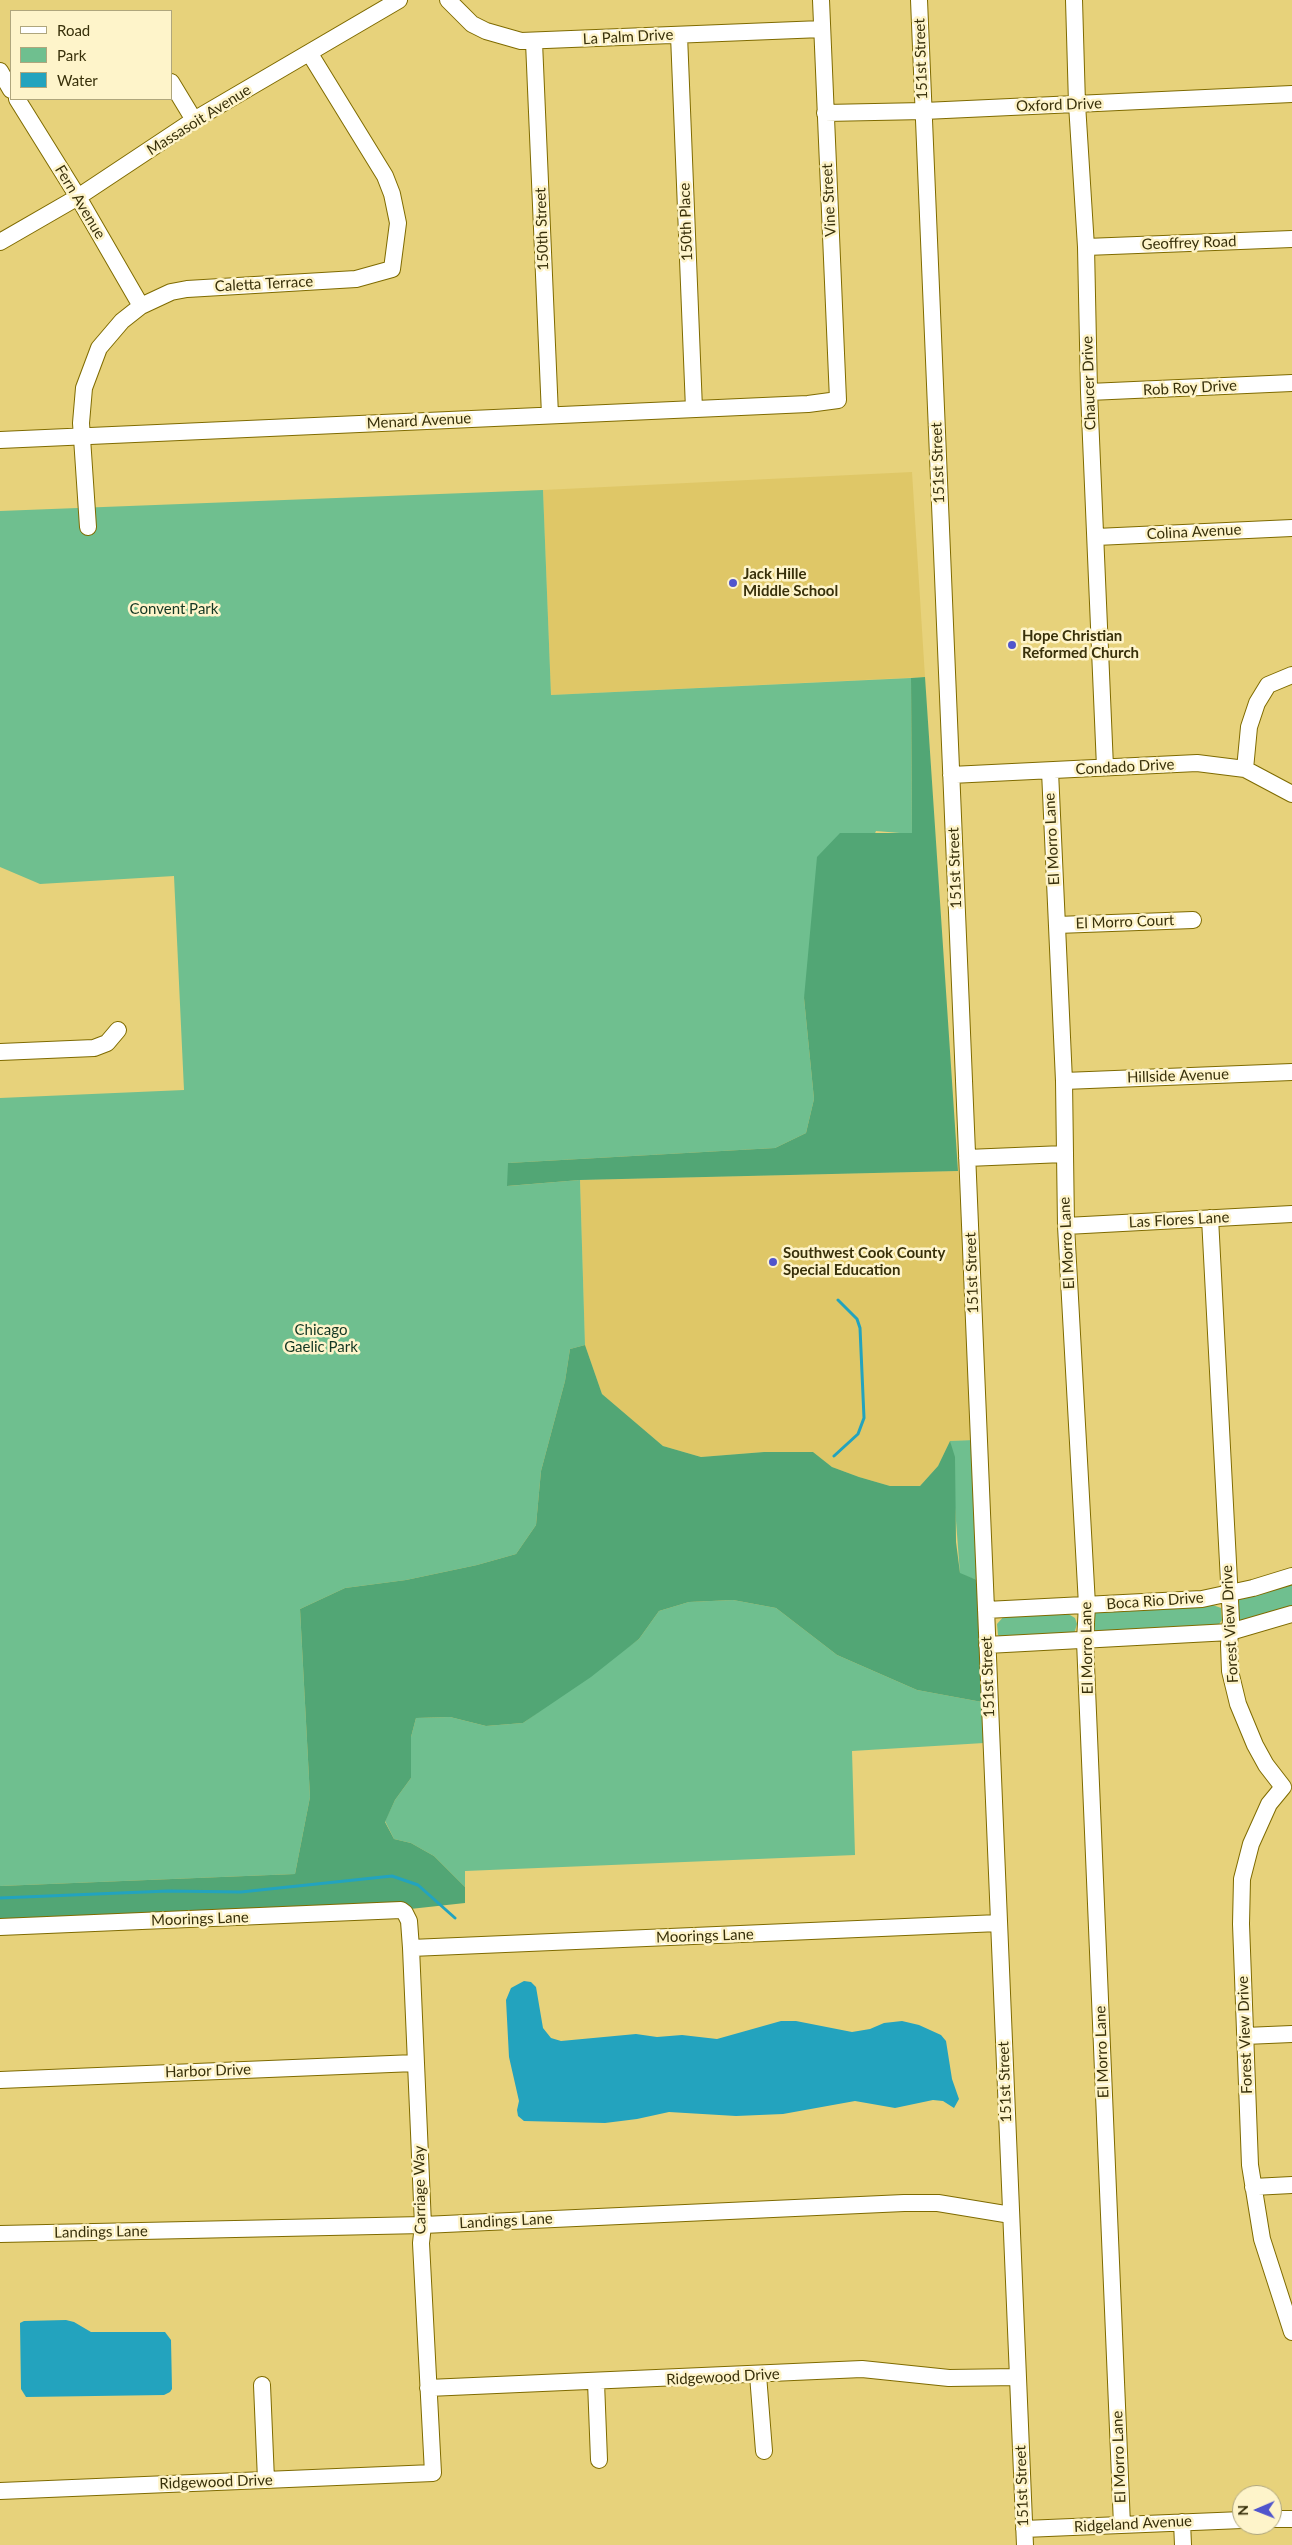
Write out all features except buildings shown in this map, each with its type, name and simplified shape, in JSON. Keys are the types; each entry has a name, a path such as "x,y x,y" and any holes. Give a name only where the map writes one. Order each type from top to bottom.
{"street":[{"name":"Massasoit Avenue","path":"0,242 78,197 194,120 310,54 399,0"},
{"name":"La Palm Drive","path":"448,0 472,24 486,31 510,39 534,42 822,29"},
{"name":"Vine Street","path":"821,0 838,400"},
{"name":"151st Street","path":"919,0 1025,2537"},
{"name":"Chaucer Drive","path":"1074,0 1077,104 1086,247 1089,392 1105,767"},
{"name":"150th Place","path":"678,35 694,409"},
{"name":"150th Street","path":"534,42 550,415"},
{"name":"Caletta Terrace","path":"88,527 82,437 82,401 89,369 108,335 122,321 142,306 171,292 187,289 356,279 392,269 398,223 392,194 380,168 310,54"},
{"path":"172,84 194,120"},
{"name":"Oxford Drive","path":"825,113 924,111 1292,94"},
{"name":"Fern Avenue","path":"18,100 78,197 142,306"},
{"name":"Geoffrey Road","path":"1086,247 1292,239"},
{"name":"Rob Roy Drive","path":"1089,392 1292,383"},
{"name":"Menard Avenue","path":"0,440 808,404 838,400"},
{"name":"Colina Avenue","path":"1096,536 1292,528"},
{"path":"1245,769 1249,727 1257,703 1268,685 1292,675"},
{"name":"Condado Drive","path":"951,775 1197,763 1245,769 1292,794"},
{"name":"El Morro Lane","path":"1050,771 1064,1081 1066,1226 1087,1605 1084,1641 1122,2525"},
{"name":"El Morro Court","path":"1057,925 1192,920"},
{"path":"0,1052 94,1048 107,1043 118,1030"},
{"name":"Hillside Avenue","path":"1064,1081 1292,1072"},
{"path":"967,1158 1064,1154"},
{"name":"Las Flores Lane","path":"1066,1226 1292,1214"},
{"name":"Forest View Drive","path":"1210,1218 1228,1594 1231,1620 1230,1671 1238,1704 1266,1765 1289,1788 1269,1804 1251,1844 1242,1879 1241,1924 1250,2165 1262,2239 1292,2332"},
{"name":"Boca Rio Drive","path":"986,1610 1193,1599 1228,1594 1292,1576"},
{"path":"987,1645 1230,1632 1292,1614"},
{"name":"Moorings Lane","path":"0,1927 401,1910"},
{"name":"Carriage Way","path":"401,1910 405,1913 408,1921 411,1948 423,2225 421,2243 433,2473"},
{"name":"Moorings Lane","path":"411,1948 999,1923"},
{"path":"1245,2036 1292,2034"},
{"name":"Harbor Drive","path":"0,2080 415,2062"},
{"path":"1253,2187 1292,2185"},
{"name":"Landings Lane","path":"0,2234 423,2225 904,2203 938,2203 980,2212 1011,2215"},
{"name":"Ridgewood Drive","path":"428,2388 862,2369 949,2378 1018,2377"},
{"path":"758,2375 764,2452"},
{"path":"596,2382 599,2460"},
{"path":"262,2385 266,2480"},
{"name":"Ridgewood Drive","path":"0,2491 433,2473"},
{"name":"Ridgeland Avenue","path":"1025,2537 1122,2525 1232,2520"},
{"path":"1182,2522 1183,2545"}],"shaded area":[{"name":"Jack Hille Middle School","path":"912,472 925,677 551,695 543,490"},
{"name":"Southwest Cook County Special Education","path":"958,1171 974,1440 950,1441 938,1466 920,1486 890,1486 859,1477 832,1467 813,1452 764,1452 701,1457 663,1446 602,1394 585,1345 580,1180"}],"green space":[{"path":"543,490 551,695 911,678 912,834 876,831 804,998 814,1099 806,1133 775,1148 508,1163 508,1186 580,1180 585,1345 570,1349 565,1381 541,1471 536,1525 516,1554 477,1565 406,1580 345,1588 300,1609 310,1797 295,1874 0,1886 0,1098 184,1090 174,876 40,884 0,867 0,511"},
{"path":"925,677 958,1171 580,1180 507,1186 508,1163 775,1148 806,1133 814,1099 804,998 817,857 840,833 912,833 911,678"},
{"path":"585,1345 602,1394 663,1446 701,1457 764,1452 813,1452 832,1467 859,1477 890,1486 920,1486 938,1466 950,1441 955,1457 956,1542 960,1573 977,1580 982,1702 917,1690 837,1655 776,1608 733,1600 689,1602 659,1611 639,1639 591,1677 523,1723 486,1726 450,1717 416,1718 411,1737 411,1778 395,1800 385,1822 394,1839 411,1843 434,1856 465,1887 465,1903 401,1910 0,1927 0,1886 295,1874 310,1797 300,1609 345,1588 406,1580 477,1565 516,1554 536,1525 541,1471 565,1381 570,1349"},
{"path":"974,1440 977,1580 960,1574 950,1441"},
{"path":"1292,1582 1292,1609 1242,1622 1239,1619 1236,1603 1245,1595"},
{"path":"733,1600 776,1608 837,1655 917,1690 982,1702 984,1743 852,1751 855,1855 465,1871 465,1887 434,1856 411,1843 394,1839 385,1821 395,1800 411,1778 411,1737 416,1718 450,1717 486,1726 523,1723 639,1639 659,1611 689,1602"},
{"path":"1210,1604 1221,1608 1222,1620 1217,1627 1095,1634 1092,1630 1092,1616 1096,1612"},
{"path":"1065,1612 1075,1618 1077,1624 1074,1634 1001,1638 998,1635 997,1624 1005,1615"}],"water":[{"path":"524,1981 531,1982 536,1987 543,2028 551,2038 561,2041 636,2034 657,2037 682,2035 717,2039 781,2021 796,2021 852,2032 870,2029 884,2023 902,2021 919,2025 941,2035 946,2041 952,2079 959,2099 954,2108 943,2101 933,2100 895,2108 855,2101 783,2114 736,2116 669,2112 605,2123 524,2121 518,2116 519,2101 509,2057 506,2000 511,1988"},
{"path":"66,2320 74,2322 91,2332 165,2332 171,2340 172,2389 170,2392 164,2395 26,2397 21,2389 20,2323 24,2321"}],"waterway":[{"path":"834,1456 858,1434 864,1418 860,1328 857,1319 838,1300"},
{"path":"0,1898 168,1891 241,1892 392,1876 418,1885 455,1918"}],"place":[{"name":"Jack Hille Middle School","path":"733,583"},
{"name":"Hope Christian Reformed Church","path":"1012,645"},
{"name":"Southwest Cook County Special Education","path":"773,1262"}],"park label":[{"name":"Convent Park","path":"174,609"},
{"name":"Chicago Gaelic Park","path":"321,1338"}]}
